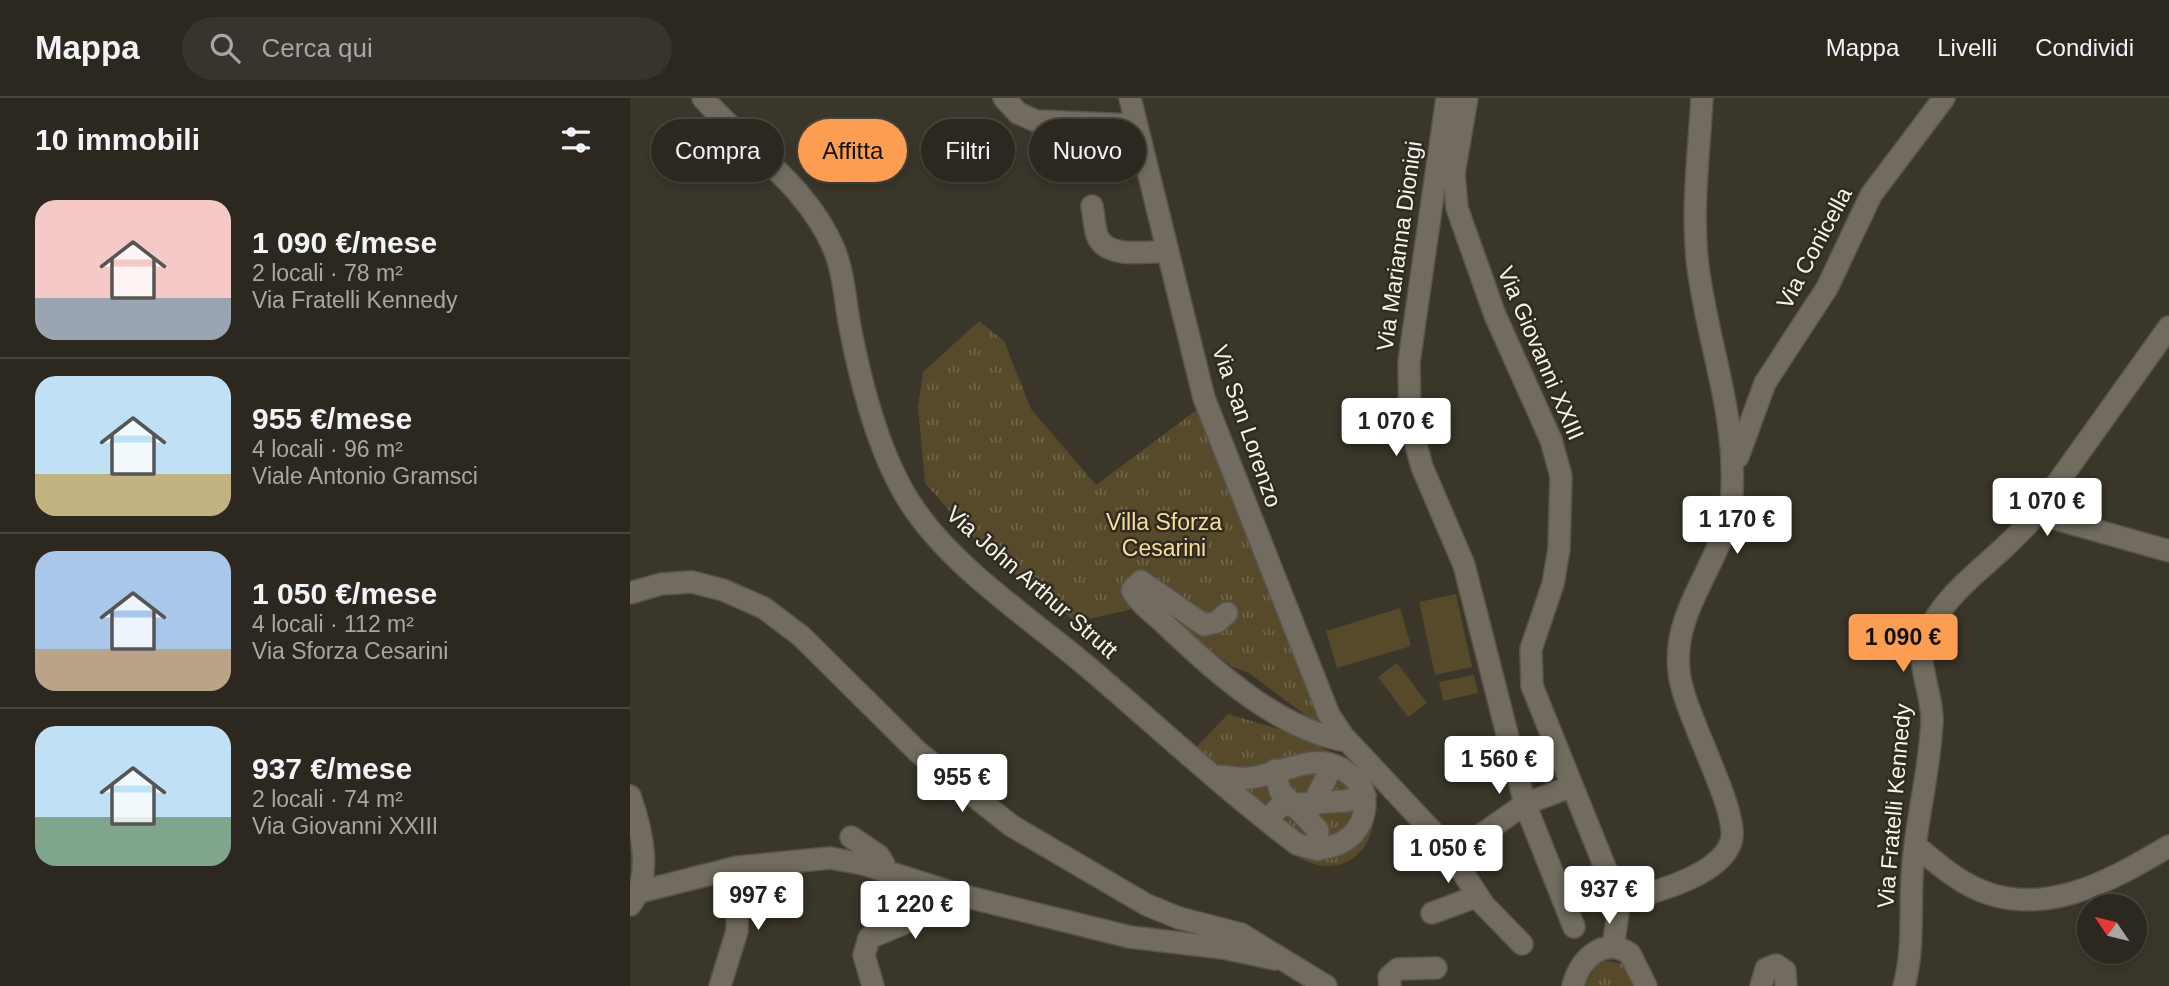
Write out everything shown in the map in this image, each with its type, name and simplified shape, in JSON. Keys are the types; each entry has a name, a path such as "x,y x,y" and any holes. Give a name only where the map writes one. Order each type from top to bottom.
{"street":[{"name":"Via John Arthur Strutt","path":"703,98 789,181 811,210 835,252 858,363 883,441 902,488 922,520 977,574 1189,755 1297,844 1317,850"},
{"path":"1003,98 1018,113 1032,119"},
{"name":"Via San Lorenzo","path":"1130,98 1133,119"},
{"name":"Via Marianna Dionigi","path":"1447,98 1409,362 1408,415 1418,458 1464,565 1525,804 1574,927"},
{"name":"Via Giovanni XXIII","path":"1467,98 1454,173 1459,216 1495,315 1544,422 1560,470 1562,510 1558,557 1531,649 1530,671 1536,702 1618,902 1613,947"},
{"path":"1618,902 1707,869 1720,860 1731,841 1733,831 1727,805 1686,708 1678,653 1687,608 1727,525 1733,473 1726,393 1705,310 1697,260 1702,98"},
{"name":"Via Conicella","path":"1733,473 1765,383 1827,288 1876,187 1944,98"},
{"name":"Via San Lorenzo","path":"1146,172 1211,416 1332,722 1452,855 1492,915 1522,944"},
{"path":"1092,206 1097,237 1105,246 1128,252 1166,251"},
{"path":"2169,327 2090,440 2077,471 2055,500 2054,515 2062,522 2169,551"},
{"name":"Via Fratelli Kennedy","path":"1904,986 1910,950 1915,845 1932,722 1922,657 1927,633 1957,589 2019,535 2090,440"},
{"path":"1227,613 1217,622 1204,625 1141,581 1133,585 1132,590 1204,662 1303,729 1348,741"},
{"path":"630,593 661,584 692,582 723,590 764,608 801,636 912,746 1012,826 1147,905 1179,918 1234,931 1326,986"},
{"path":"1216,776 1249,778 1308,762 1332,765 1356,779 1365,796 1360,823 1346,841 1332,849 1317,850 1318,830 1304,808"},
{"path":"1289,838 1304,808 1332,765"},
{"path":"1276,770 1280,791 1346,841"},
{"path":"1452,855 1525,804 1572,786"},
{"path":"630,796 644,860 634,899"},
{"path":"1268,820 1281,805 1304,808 1365,796"},
{"path":"851,837 882,859 882,870"},
{"path":"1915,845 1968,885 2001,897 2032,900 2058,898 2088,888 2169,846"},
{"path":"634,899 738,867 819,857 856,862 960,895 1139,939 1223,948 1290,963"},
{"path":"720,986 736,936 738,867"},
{"path":"873,986 864,955 869,938 922,916 960,895"},
{"path":"1432,913 1478,896"},
{"path":"1573,986 1577,972 1588,958 1602,948 1613,947 1630,954 1646,986"},
{"path":"1761,986 1766,970 1776,965 1785,971 1787,986"},
{"path":"1390,980 1398,969 1436,968"}],"green space":[{"name":"Villa Sforza Cesarini","path":"979,321 1004,341 1031,409 1096,485 1198,409 1323,718 1320,726 1249,673 1233,667 1212,652 1201,666 1132,609 1076,622 984,550 925,483 918,407 923,372"},
{"path":"1456,594 1472,667 1435,675 1419,602"},
{"path":"1400,608 1411,646 1337,668 1326,631"},
{"path":"1397,663 1427,703 1408,717 1378,677"},
{"path":"1474,675 1478,693 1443,701 1439,682"},
{"path":"1228,714 1314,743 1329,751 1357,774 1368,790 1373,808 1373,825 1368,841 1358,854 1345,863 1328,866 1308,862 1296,855 1281,844 1189,755"},
{"path":"1605,961 1624,964 1638,986 1584,986 1596,966"}]}
